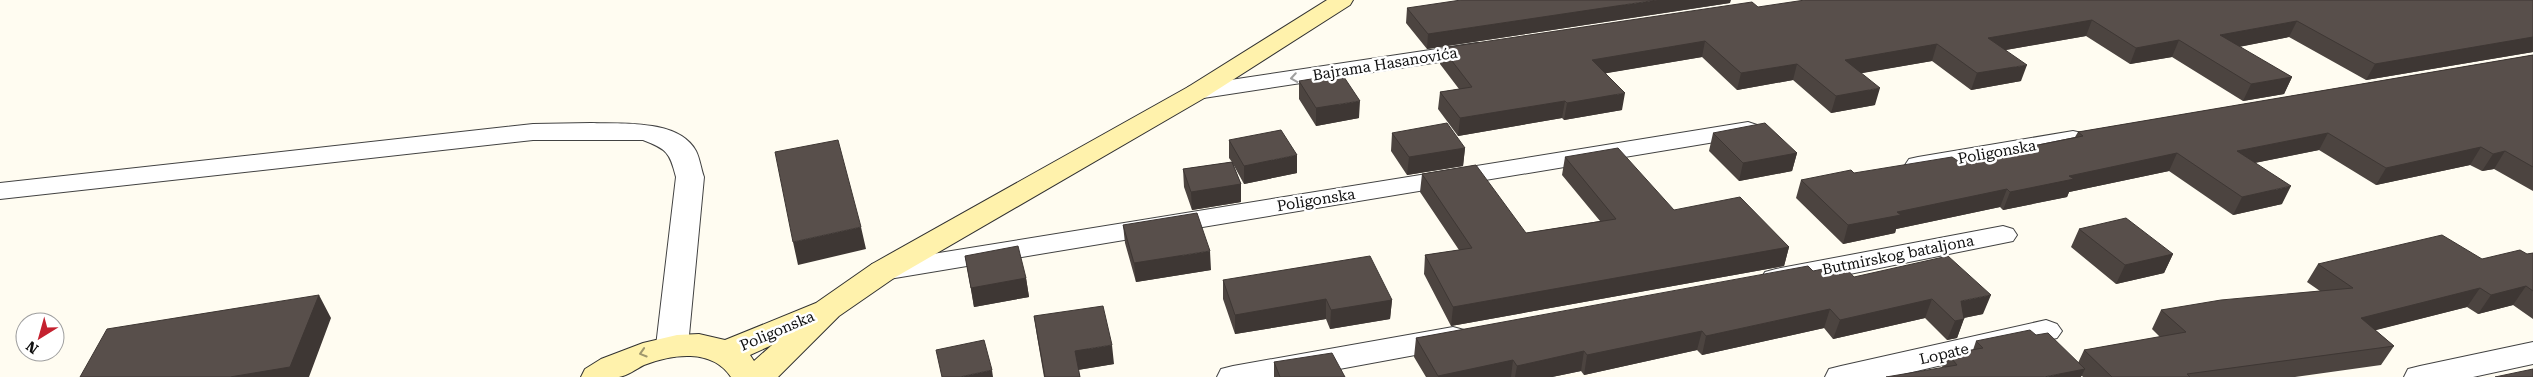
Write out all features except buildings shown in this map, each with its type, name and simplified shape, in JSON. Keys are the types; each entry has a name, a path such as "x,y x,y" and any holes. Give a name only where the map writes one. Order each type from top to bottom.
{"street":[{"name":"Poligonska","path":"758,377 828,309 883,271 1197,92 1342,0"},
{"name":"Bajrama Hasanovića","path":"1197,92 1503,46"},
{"name":"Poligonska","path":"883,271 1749,130"},
{"path":"0,191 534,132 646,132 668,140 684,152 690,177 672,346"},
{"name":"Poligonska","path":"1894,169 2100,134"},
{"name":"Butmirskog bataljona","path":"1753,283 2003,234"},
{"name":"Poligonska","path":"727,352 828,309"},
{"name":"Lopate","path":"1841,377 2046,331"},
{"path":"1233,377 1481,333"},
{"path":"597,377 610,367 640,353 672,346 702,346 727,352 743,366 748,377"},
{"path":"2420,377 2533,353"}]}
